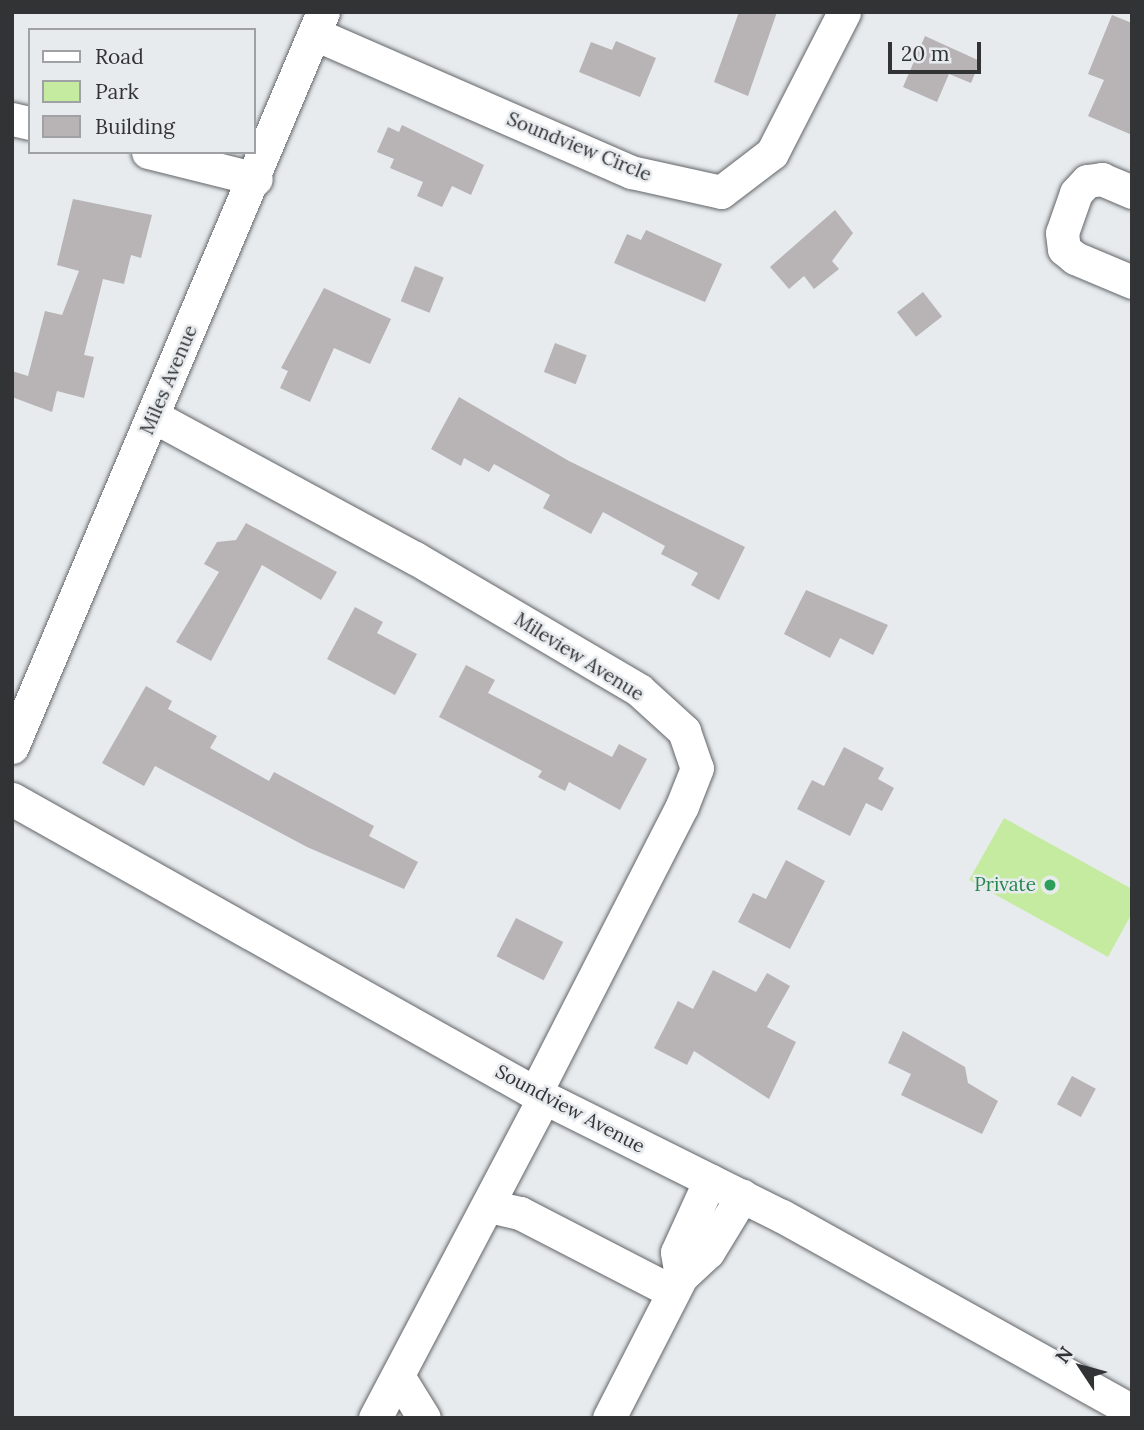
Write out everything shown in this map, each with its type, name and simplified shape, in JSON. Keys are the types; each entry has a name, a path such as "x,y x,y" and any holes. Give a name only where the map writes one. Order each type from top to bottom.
{"street":[{"name":"Soundview Circle","path":"319,23 631,172 721,192 772,153 844,12"},
{"name":"Miles Avenue","path":"12,747 256,179 319,23"},
{"path":"156,154 256,179"},
{"path":"1132,192 1102,179 1087,181 1076,193 1062,233 1064,248 1075,258 1132,282"},
{"name":"Mileview Avenue","path":"153,416 415,558 627,683 684,731 697,768 682,806 540,1095 489,1206 375,1418"},
{"name":"Soundview Avenue","path":"12,799 540,1095 742,1196 1132,1411"},
{"path":"677,1285 677,1252 710,1180"},
{"path":"610,1418 677,1285 708,1252 742,1196"},
{"path":"489,1206 520,1213 677,1285"},
{"path":"398,1376 424,1418"}],"green space":[{"name":"Private","path":"1004,818 1132,889 1132,913 1108,957 969,880"}],"building":[{"path":"739,12 777,12 748,96 714,82"},
{"path":"1112,15 1132,23 1132,135 1088,116 1104,80 1088,74"},
{"path":"925,36 980,61 971,83 949,74 937,102 903,87"},
{"path":"616,41 656,58 640,97 579,72 591,42 612,50"},
{"path":"402,125 484,165 471,195 452,186 442,207 417,196 423,182 390,168 394,159 377,152 388,127 399,132"},
{"path":"73,199 152,215 141,258 131,255 124,284 103,279 84,355 94,357 84,398 57,391 52,412 12,397 12,371 28,376 45,311 62,315 79,271 57,265"},
{"path":"835,210 853,233 832,261 839,269 814,289 804,276 789,289 770,267"},
{"path":"646,230 722,264 705,302 614,263 627,234 641,240"},
{"path":"415,266 444,278 430,313 401,301"},
{"path":"324,288 391,319 370,364 334,348 310,402 280,388 288,371 281,368"},
{"path":"923,292 942,316 916,337 897,312"},
{"path":"555,343 587,355 576,384 544,372"},
{"path":"459,397 569,461 745,547 719,600 691,585 698,573 661,554 665,546 603,512 591,534 543,508 550,495 494,464 489,472 464,458 461,466 431,449"},
{"path":"246,523 337,572 321,600 262,565 211,661 176,642 219,572 204,564 217,542 236,540"},
{"path":"806,590 888,625 873,655 840,638 830,658 784,634"},
{"path":"355,607 383,622 377,633 417,654 395,695 327,659"},
{"path":"466,665 495,680 488,693 612,757 619,744 647,759 620,810 569,782 565,791 538,777 542,771 439,717"},
{"path":"146,686 172,701 168,709 217,736 210,748 269,781 274,772 374,826 369,836 418,862 404,889 307,847 155,766 144,786 102,763"},
{"path":"844,747 884,768 878,779 894,788 882,811 866,803 850,836 797,809 812,780 824,786"},
{"path":"786,860 825,881 790,949 738,922 753,893 766,899"},
{"path":"516,918 563,942 544,980 496,956"},
{"path":"713,970 756,992 767,973 790,986 767,1027 796,1042 769,1099 694,1051 687,1065 654,1048 678,1001 693,1009"},
{"path":"903,1031 965,1067 968,1083 998,1101 982,1134 901,1095 911,1074 888,1063"},
{"path":"1072,1076 1096,1089 1081,1117 1057,1104"}],"place":[{"name":"Private","path":"1050,885"}]}
